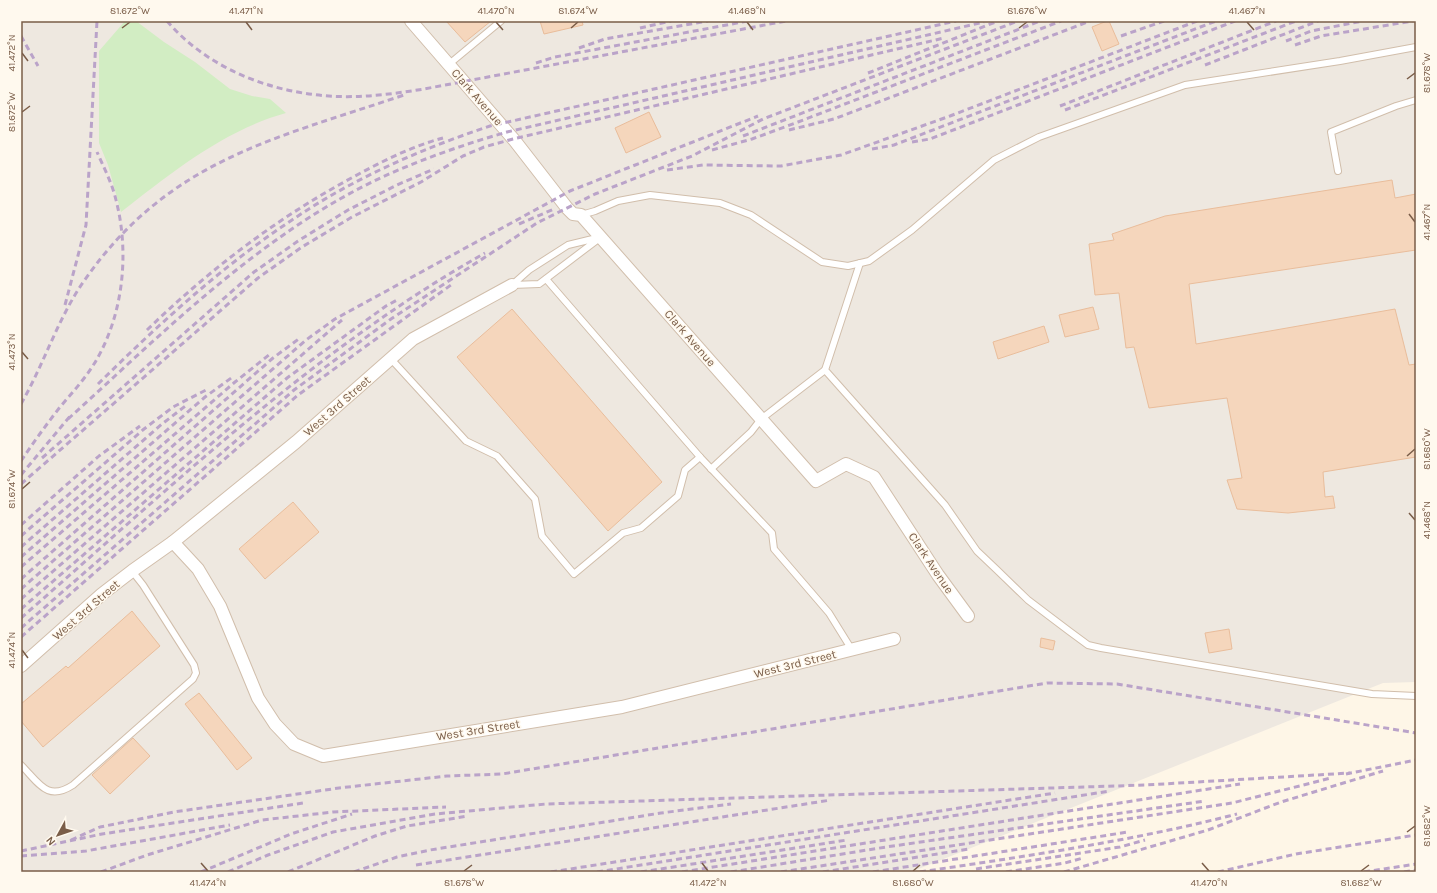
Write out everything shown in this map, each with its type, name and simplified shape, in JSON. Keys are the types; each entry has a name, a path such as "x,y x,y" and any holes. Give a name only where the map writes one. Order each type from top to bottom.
{"street":[{"name":"Clark Avenue","path":"411,21 515,141 567,208 573,214 581,215 601,237 816,482 846,464 874,477 938,575 968,616"},
{"name":"West 3rd Street","path":"21,666 132,571 173,542 296,442 413,339 512,285"},
{"name":"West 3rd Street","path":"173,542 198,569 220,606 258,698 275,724 294,744 323,756 622,707 894,640"}],"lane":[{"path":"448,65 501,21"},
{"path":"581,215 595,211 618,201 650,195 720,202 751,215 822,262 848,266 869,261 912,230 994,160 1039,137 1185,85 1340,61 1416,47"},
{"path":"1338,171 1331,132 1396,106 1416,100"},
{"name":"West 3rd Street","path":"512,285 539,284 601,237"},
{"name":"West 3rd Street","path":"512,285 529,270 568,245 601,237"},
{"path":"711,469 751,432 761,419 825,370 860,263"},
{"path":"546,279 700,457 772,533 774,550 829,613 852,650"},
{"path":"391,359 466,441 497,456 535,499 542,536 574,574 623,533 641,528 678,496 685,470 700,457"},
{"path":"825,370 945,505 978,551 1028,600 1088,645 1372,694 1416,696"},
{"path":"21,765 45,789 54,793 64,791 193,679 196,673 194,665 143,585 132,571"}],"shaded area":[{"path":"21,21 1416,21 1416,682 1383,683 911,872 21,872"}],"green space":[{"path":"125,21 136,21 164,42 195,62 230,89 252,96 270,99 286,113 241,130 199,154 159,182 121,212 108,165 99,143 99,51"}],"building":[{"path":"446,21 491,21 465,42"},
{"path":"540,21 582,21 583,25 544,34"},
{"path":"1109,21 1119,44 1102,51 1092,27"},
{"path":"649,112 661,137 626,153 615,128"},
{"path":"1392,180 1395,198 1416,194 1416,250 1189,284 1196,344 1395,309 1409,365 1416,364 1416,457 1323,472 1325,497 1333,496 1335,508 1288,513 1237,509 1227,480 1242,478 1227,398 1149,408 1134,347 1126,348 1119,293 1095,295 1089,244 1114,240 1112,234 1165,216"},
{"path":"1093,307 1099,329 1065,337 1059,315"},
{"path":"512,309 662,482 608,531 457,357"},
{"path":"1044,326 1049,342 998,359 993,342"},
{"path":"293,502 319,532 265,579 239,549"},
{"path":"132,611 160,646 43,747 21,721 21,704 66,666 68,668"},
{"path":"1229,629 1232,649 1209,653 1205,633"},
{"path":"1041,638 1055,641 1053,650 1040,647"},
{"path":"199,693 252,758 237,770 185,704"},
{"path":"133,738 150,756 110,794 92,775"}],"railway":[{"path":"65,305 86,225 97,21"},
{"path":"167,21 186,41 208,57 232,71 284,89 339,97 380,95 424,89 786,21"},
{"path":"640,28 671,21"},
{"path":"579,48 605,39 708,21"},
{"path":"536,63 555,57 748,21"},
{"path":"98,384 144,340 215,277 266,238 315,205 339,191 413,155 490,126 956,21"},
{"path":"868,73 998,21"},
{"path":"21,628 294,390 391,319 537,223 595,194 692,156 763,119 1018,21"},
{"path":"743,136 1040,21"},
{"path":"712,150 752,139 798,122 1061,21"},
{"path":"789,130 834,119 1090,21"},
{"path":"1121,36 1164,21"},
{"path":"667,170 703,165 781,166 841,155 950,116 1197,21"},
{"path":"872,149 894,145 1216,21"},
{"path":"912,142 930,139 1235,21"},
{"path":"1060,106 1276,21"},
{"path":"1065,110 1296,21"},
{"path":"1205,65 1318,21"},
{"path":"1286,41 1311,31 1363,21"},
{"path":"1295,45 1321,36 1413,21"},
{"path":"68,419 176,321 251,259 290,230 331,204 374,181 406,167 473,142 507,132 984,22"},
{"path":"21,36 38,66"},
{"path":"21,484 258,278 302,247 352,217 421,182 463,156 484,147 513,139 944,38"},
{"path":"21,404 66,310 84,281 117,240 151,207 188,181 227,159 268,141 404,95"},
{"path":"21,589 306,340 335,319 570,191 758,116"},
{"path":"147,330 217,268 267,230 293,213 381,162 418,146 443,138"},
{"path":"21,461 50,420 94,364 104,346 112,326 117,306 121,285 123,242 116,200 108,176 97,152"},
{"path":"42,458 254,272 298,241 348,210 397,185 434,169"},
{"path":"519,224 554,209"},
{"path":"21,618 188,471 302,377 361,333 422,291 485,253"},
{"path":"21,637 298,395 451,285"},
{"path":"21,609 287,378 386,306 399,299"},
{"path":"21,599 342,320"},
{"path":"21,579 273,358 300,338"},
{"path":"21,567 235,382 270,354"},
{"path":"21,557 205,397 234,376"},
{"path":"21,536 144,429 173,407 208,389"},
{"path":"21,547 162,424 188,404"},
{"path":"21,475 71,415"},
{"path":"21,525 99,456 140,426"},
{"path":"71,840 100,827 174,812 339,788 447,776 502,774 1047,683 1117,684 1416,733"},
{"path":"1346,774 1416,760"},
{"path":"1064,872 1208,830 1281,802 1383,771"},
{"path":"228,872 268,855 333,832 435,814 546,804 1146,785 1350,773"},
{"path":"781,872 1232,803 1331,778"},
{"path":"682,872 1240,784"},
{"path":"597,872 1110,791"},
{"path":"551,872 1055,793"},
{"path":"416,865 831,800"},
{"path":"731,872 886,847 1205,801"},
{"path":"21,851 102,834 303,803"},
{"path":"354,872 397,857 430,850 661,813 731,804"},
{"path":"101,872 147,855 262,820 333,812 446,807"},
{"path":"201,872 291,834 352,814"},
{"path":"920,872 1119,840 1198,824 1237,814"},
{"path":"288,872 375,836 407,826 468,816"},
{"path":"21,856 86,851 230,825"},
{"path":"873,872 1128,832"},
{"path":"1218,872 1296,854 1416,835"},
{"path":"641,872 847,840"},
{"path":"976,869 1120,847 1145,840"},
{"path":"823,872 969,849"},
{"path":"1006,872 1065,863 1083,858"},
{"path":"1364,872 1416,864"},
{"path":"1404,872 1416,870"}]}
